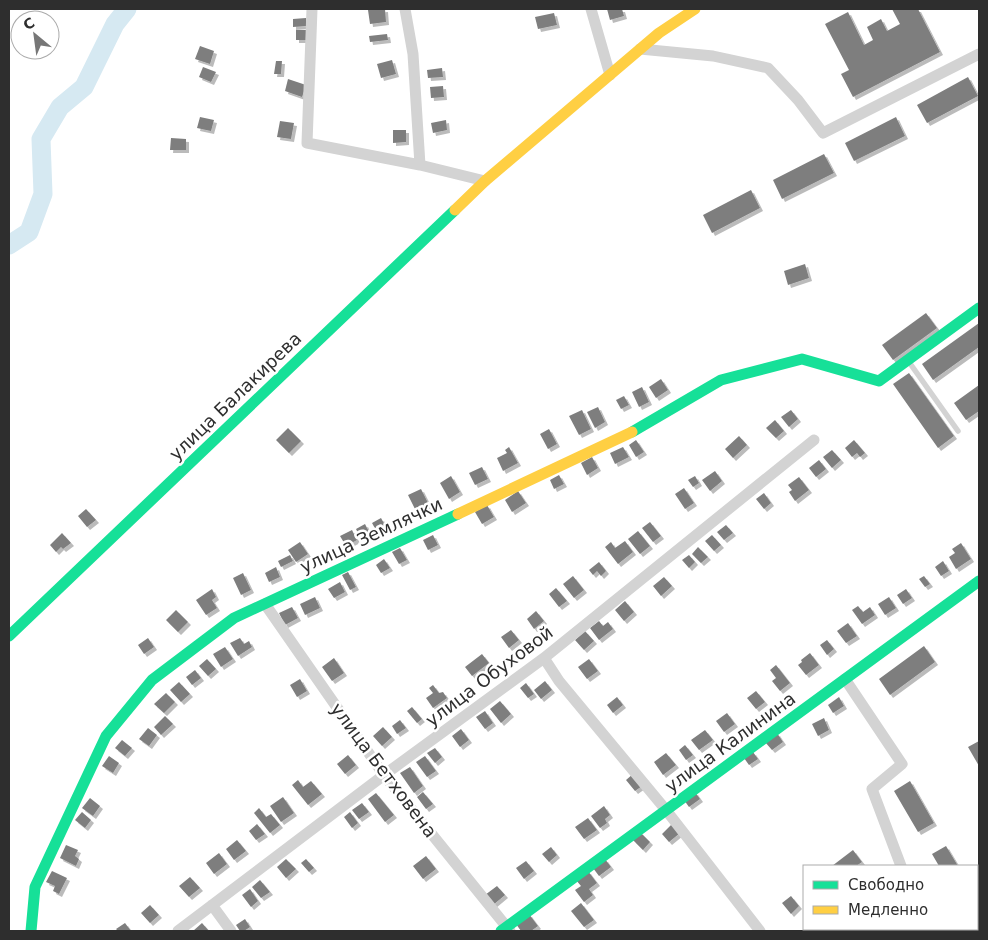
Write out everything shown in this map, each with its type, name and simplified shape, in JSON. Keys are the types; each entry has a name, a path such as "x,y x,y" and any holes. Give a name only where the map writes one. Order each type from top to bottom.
{"street":[{"path":"312,9 307,143 420,165 485,181"},
{"path":"405,9 413,54 420,165"},
{"path":"591,9 610,75"},
{"name":"улица Балакирева","path":"9,636 485,181 640,48 694,9"},
{"path":"640,48 713,56 768,68 798,100 823,133 979,54"},
{"path":"908,360 979,308"},
{"name":"улица Землячки","path":"30,931 35,887 106,736 152,680 234,618 637,430 721,380 802,359 879,381 908,360"},
{"name":"улица Обуховой","path":"178,931 384,775 544,658 814,440"},
{"name":"улица Калинина","path":"506,930 666,810 979,581"},
{"name":"улица Бетховена","path":"264,604 384,775 506,930"},
{"path":"544,658 559,682 666,810 760,931"},
{"path":"845,679 902,764 872,789 899,865"},
{"path":"212,905 231,931"}],"lane":[{"path":"908,360 958,431"}],"building":[{"path":"385,9 386,22 370,24 368,10"},
{"path":"607,9 622,9 624,16 610,20"},
{"path":"892,9 918,9 940,52 853,97 841,74 849,70 825,24 848,12 864,45 873,40 867,27 881,19 887,31 900,24"},
{"path":"554,13 557,25 538,29 535,17"},
{"path":"306,18 306,26 293,27 293,19"},
{"path":"296,30 306,30 306,40 296,40"},
{"path":"387,34 388,40 370,42 369,36"},
{"path":"200,46 214,51 210,64 195,59"},
{"path":"392,60 396,74 381,78 377,64"},
{"path":"276,61 282,61 281,74 274,74"},
{"path":"203,67 216,72 211,82 199,77"},
{"path":"442,68 443,77 428,78 427,70"},
{"path":"968,77 978,96 927,123 917,105"},
{"path":"288,79 306,85 302,97 285,91"},
{"path":"443,86 444,97 431,98 430,87"},
{"path":"200,117 214,120 211,131 197,128"},
{"path":"896,117 905,136 854,161 845,143"},
{"path":"446,120 447,130 433,133 431,123"},
{"path":"280,121 294,123 291,139 277,137"},
{"path":"393,130 406,130 406,142 393,143"},
{"path":"171,138 186,139 186,150 170,150"},
{"path":"824,154 834,173 782,199 773,180"},
{"path":"751,190 760,208 712,233 703,215"},
{"path":"805,264 809,278 788,285 784,271"},
{"path":"926,313 937,328 893,360 882,345"},
{"path":"979,323 979,347 933,380 922,364"},
{"path":"909,373 954,436 938,448 893,384"},
{"path":"661,379 668,390 656,398 649,387"},
{"path":"979,385 979,411 966,420 954,403"},
{"path":"642,387 649,402 639,407 632,392"},
{"path":"624,396 629,405 621,409 616,400"},
{"path":"598,407 605,422 595,428 587,412"},
{"path":"582,410 591,429 579,435 569,416"},
{"path":"791,410 798,419 789,427 781,417"},
{"path":"775,420 784,431 776,438 766,428"},
{"path":"288,428 301,441 289,453 276,440"},
{"path":"549,429 557,444 548,449 540,434"},
{"path":"739,436 747,445 733,458 725,449"},
{"path":"636,440 644,452 636,457 629,445"},
{"path":"854,440 865,453 860,457 857,453 852,457 845,448"},
{"path":"509,447 518,463 503,471 497,458 507,453 505,450"},
{"path":"623,447 629,457 615,464 610,453"},
{"path":"832,450 841,460 832,468 823,457"},
{"path":"592,457 598,468 587,475 581,463"},
{"path":"819,460 826,469 816,477 809,468"},
{"path":"482,467 488,479 475,485 469,473"},
{"path":"715,471 722,481 710,491 702,480"},
{"path":"559,475 564,484 554,489 550,480"},
{"path":"451,476 460,492 449,499 440,483"},
{"path":"695,476 699,483 693,487 688,480"},
{"path":"799,477 809,490 795,501 789,492 792,490 788,485"},
{"path":"684,488 694,503 685,509 675,494"},
{"path":"421,489 430,507 417,513 408,495"},
{"path":"518,491 526,503 512,512 505,500"},
{"path":"764,493 771,503 764,509 756,499"},
{"path":"487,505 494,517 482,524 475,512"},
{"path":"86,509 96,520 87,527 78,516"},
{"path":"381,518 386,527 377,532 372,523"},
{"path":"650,522 661,536 653,542 642,528"},
{"path":"365,524 369,532 360,537 356,529"},
{"path":"726,525 733,533 724,540 717,532"},
{"path":"352,530 357,540 346,546 340,536"},
{"path":"638,531 650,546 640,554 628,539"},
{"path":"62,533 71,543 63,549 61,547 56,552 50,545"},
{"path":"433,535 438,545 428,550 423,540"},
{"path":"712,535 721,545 714,551 705,541"},
{"path":"625,541 633,552 618,564 605,547 611,542 615,548"},
{"path":"300,542 308,554 296,562 288,550"},
{"path":"961,543 971,559 956,569 949,557 955,553 952,549"},
{"path":"698,547 708,557 701,563 692,554"},
{"path":"400,548 407,560 399,564 392,552"},
{"path":"290,555 293,561 281,567 278,561"},
{"path":"689,555 695,562 689,568 682,560"},
{"path":"384,559 390,568 381,573 376,565"},
{"path":"943,561 949,571 941,576 935,567"},
{"path":"599,562 606,571 601,576 597,571 593,575 589,570"},
{"path":"276,567 280,577 269,582 265,573"},
{"path":"348,572 356,587 350,590 342,575"},
{"path":"243,573 251,590 241,595 233,578"},
{"path":"573,576 584,590 574,598 563,584"},
{"path":"924,576 930,584 925,587 919,579"},
{"path":"664,577 672,586 661,596 653,586"},
{"path":"340,582 345,592 334,598 328,589"},
{"path":"556,588 567,601 559,607 549,594"},
{"path":"212,589 216,597 212,600 217,608 206,615 196,600"},
{"path":"906,589 912,598 903,604 897,595"},
{"path":"315,597 320,608 305,615 300,604"},
{"path":"889,597 896,608 885,615 878,604"},
{"path":"625,601 634,612 624,621 615,610"},
{"path":"858,606 863,612 870,607 875,615 862,624 852,610"},
{"path":"292,607 298,618 285,625 279,613"},
{"path":"176,610 188,622 178,632 166,620"},
{"path":"536,611 544,621 534,629 527,619"},
{"path":"599,621 603,626 608,622 613,629 599,640 590,628"},
{"path":"848,623 857,636 846,643 837,631"},
{"path":"511,630 519,640 509,648 501,637"},
{"path":"585,631 594,641 584,650 575,640"},
{"path":"148,638 154,647 144,654 138,645"},
{"path":"240,638 244,644 249,641 252,647 238,656 230,643"},
{"path":"827,640 834,649 827,655 820,645"},
{"path":"924,646 935,662 890,695 879,679"},
{"path":"225,647 233,659 221,667 213,654"},
{"path":"810,653 819,665 806,675 798,665"},
{"path":"482,654 489,663 472,676 465,667"},
{"path":"334,658 344,673 332,681 322,667"},
{"path":"207,659 216,669 208,676 199,666"},
{"path":"589,659 598,671 587,679 578,667"},
{"path":"776,665 790,683 780,691 772,681 776,678 770,670"},
{"path":"195,670 201,678 192,685 186,677"},
{"path":"300,679 307,691 297,697 290,685"},
{"path":"545,681 552,690 541,699 534,690"},
{"path":"179,682 190,694 181,702 170,690"},
{"path":"526,683 534,694 528,698 520,688"},
{"path":"433,685 439,693 443,692 447,698 433,708 426,698 433,693 429,688"},
{"path":"756,691 765,702 756,709 747,698"},
{"path":"166,693 175,702 164,713 154,704"},
{"path":"617,697 623,705 613,713 607,705"},
{"path":"839,697 844,706 833,713 828,705"},
{"path":"500,701 511,714 501,723 490,709"},
{"path":"412,707 422,719 417,723 407,711"},
{"path":"485,711 493,723 485,729 476,717"},
{"path":"727,713 735,724 724,732 716,721"},
{"path":"165,716 173,724 161,735 154,727"},
{"path":"824,718 829,730 818,736 812,724"},
{"path":"400,720 406,728 397,734 392,726"},
{"path":"383,727 392,737 382,746 373,736"},
{"path":"148,728 157,735 149,746 139,739"},
{"path":"461,729 469,740 460,747 452,736"},
{"path":"705,730 713,740 699,750 691,740"},
{"path":"777,733 783,742 772,750 765,742"},
{"path":"122,740 132,748 125,756 115,748"},
{"path":"979,741 979,766 968,747"},
{"path":"685,745 693,755 686,760 679,750"},
{"path":"435,748 442,757 435,763 427,753"},
{"path":"753,752 758,759 749,765 744,758"},
{"path":"666,753 676,765 663,775 654,762"},
{"path":"348,755 356,765 345,774 337,764"},
{"path":"109,756 119,763 113,773 102,766"},
{"path":"425,756 436,771 427,777 416,762"},
{"path":"410,767 423,786 414,793 400,773"},
{"path":"633,774 642,786 635,791 626,780"},
{"path":"298,780 303,787 311,781 322,794 308,805 292,785"},
{"path":"910,781 934,823 918,832 894,791"},
{"path":"423,792 433,804 426,809 417,797"},
{"path":"695,792 700,799 689,807 684,800"},
{"path":"376,793 394,815 385,822 368,799"},
{"path":"283,797 294,813 281,822 270,806"},
{"path":"90,798 100,806 93,816 82,808"},
{"path":"362,803 369,812 359,819 352,810"},
{"path":"604,806 610,815 605,819 607,823 600,828 591,816"},
{"path":"259,808 266,817 271,814 280,825 270,833 254,813"},
{"path":"82,812 91,820 85,828 75,820"},
{"path":"350,812 358,823 352,828 344,817"},
{"path":"588,818 597,830 584,839 575,827"},
{"path":"257,824 265,834 256,840 249,831"},
{"path":"672,824 680,833 669,842 662,834"},
{"path":"640,832 650,842 643,850 633,840"},
{"path":"237,840 246,851 234,860 226,849"},
{"path":"66,845 78,850 75,856 79,859 76,866 60,858"},
{"path":"946,846 957,865 938,865 932,854"},
{"path":"551,847 557,855 549,862 542,854"},
{"path":"853,850 862,862 858,865 833,865"},
{"path":"219,853 227,864 214,874 206,863"},
{"path":"426,856 436,869 423,879 413,866"},
{"path":"286,859 296,869 286,878 277,867"},
{"path":"306,859 314,868 309,872 301,863"},
{"path":"605,859 611,867 599,876 593,868"},
{"path":"526,861 534,871 524,879 516,868"},
{"path":"52,871 67,878 59,894 53,891 55,886 46,882"},
{"path":"588,871 597,883 589,889 593,895 584,902 575,890 581,886 576,880"},
{"path":"190,877 200,888 189,897 179,886"},
{"path":"260,880 270,892 261,898 252,887"},
{"path":"497,886 505,895 493,905 485,895"},
{"path":"250,889 258,901 251,907 242,895"},
{"path":"791,896 799,906 791,914 782,903"},
{"path":"581,903 594,920 584,927 571,911"},
{"path":"150,905 159,915 150,923 141,913"},
{"path":"529,914 538,926 531,931 521,931 516,924"},
{"path":"245,919 250,927 240,931 236,925"},
{"path":"125,923 131,931 118,931 116,929"},
{"path":"202,923 209,931 193,931"}],"waterway":[{"path":"9,245 29,232 43,194 41,139 60,107 84,87 115,24 127,9"}],"traffic: fast":[{"path":"9,636 455,210"},
{"path":"632,432 721,380 802,359 879,381 979,308"},
{"path":"31,931 35,887 106,736 152,680 234,618 458,514"},
{"path":"501,931 979,581"}],"traffic: slow":[{"path":"455,210 485,181 659,33 695,9"},
{"path":"458,514 632,432"}]}
